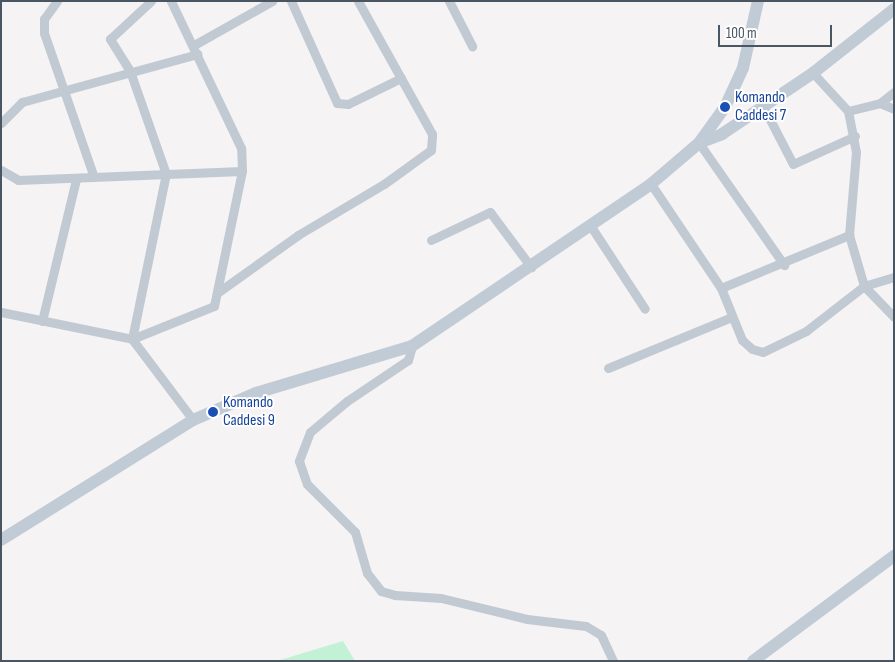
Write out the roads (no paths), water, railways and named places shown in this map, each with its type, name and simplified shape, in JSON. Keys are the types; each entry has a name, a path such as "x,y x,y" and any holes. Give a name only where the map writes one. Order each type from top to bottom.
{"street":[{"path":"57,1 43,26 94,177"},
{"path":"151,1 110,39 130,71 166,174 132,339 193,420"},
{"path":"1,312 132,339 214,306 242,171 241,148 194,45 171,1"},
{"path":"194,45 272,1"},
{"path":"291,1 337,102 348,104 401,78"},
{"path":"217,293 298,235 428,154 433,145 432,134 358,1"},
{"path":"449,1 472,46"},
{"path":"1,540 193,420 256,393 412,346 651,184 699,143 725,107 743,68 758,1"},
{"path":"699,143 722,134 813,72 894,9"},
{"path":"1,123 22,102 65,88 198,54"},
{"path":"813,72 848,111 855,136 849,235 864,286 894,317"},
{"path":"848,111 880,102 894,92"},
{"path":"880,102 894,109"},
{"path":"763,106 793,164 855,136"},
{"path":"699,143 784,265"},
{"path":"1,170 18,180 242,171"},
{"path":"42,321 76,178"},
{"path":"651,184 721,288 742,340 752,349 762,352 806,331 864,286 894,277"},
{"path":"431,240 490,212 531,267"},
{"path":"590,225 645,309"},
{"path":"721,288 784,265 849,235"},
{"path":"608,368 732,317"},
{"path":"412,346 408,360 347,401 310,432 299,460 307,484 355,532 367,573 381,591 395,595 441,598 527,619 586,626 596,630 606,641 613,661"},
{"path":"753,661 894,556"}],"place":[{"name":"Komando Caddesi 7","path":"725,107"},
{"name":"Komando Caddesi 9","path":"213,412"}]}
